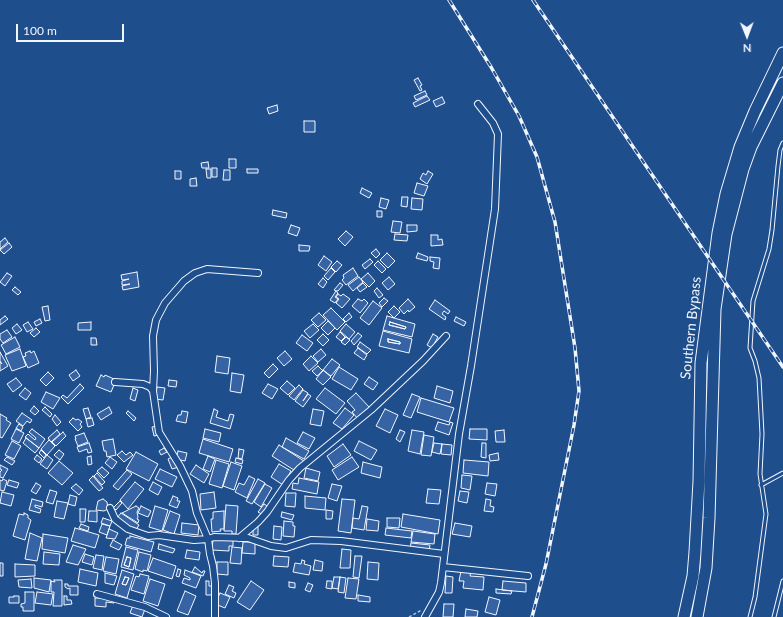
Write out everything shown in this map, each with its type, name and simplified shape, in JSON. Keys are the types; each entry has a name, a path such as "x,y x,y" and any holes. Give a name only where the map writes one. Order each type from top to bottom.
{"highway":[{"name":"Southern Bypass","path":"684,617 693,576 696,552 700,481 701,363 718,233 726,194 740,147 755,111 783,53"},
{"name":"Southern Bypass","path":"697,617 706,568 709,518 715,308 726,234 743,170 751,147 783,83"}],"street":[{"path":"426,615 439,592 441,583 458,434 471,366 495,209 498,134 493,123 478,104"},
{"path":"215,617 214,566 210,554 208,539 197,513 192,491 180,466 159,432 153,391 153,336 156,320 165,304 184,281 195,273 207,269 258,273"},
{"path":"239,538 262,517 289,480 300,468 371,410 446,336"},
{"path":"116,382 143,384 150,387 153,391"},
{"path":"110,508 114,519 128,529 142,534 194,540 214,537 248,538 272,546 286,548 311,540 341,541 444,554"},
{"path":"443,567 528,576"},
{"path":"97,594 145,607 166,617"}],"lane":[{"path":"750,617 755,597 766,514 760,474 762,453 759,378 750,348 751,332 754,301 771,236 780,150 783,143"},
{"path":"761,485 783,473"},
{"path":"774,617 783,581"}],"path":[{"path":"408,617 420,611 426,615"}],"building":[{"path":"418,78 422,85 420,86 422,90 420,91 414,80"},
{"path":"425,91 427,95 416,100 414,96"},
{"path":"427,96 430,100 415,107 413,103"},
{"path":"442,97 445,103 436,107 433,101"},
{"path":"277,105 278,111 269,114 267,108"},
{"path":"304,121 315,121 315,132 304,132"},
{"path":"229,159 236,159 236,168 229,168"},
{"path":"208,162 209,168 202,168 201,163"},
{"path":"212,168 217,168 217,177 212,177"},
{"path":"206,169 211,169 211,178 207,178"},
{"path":"247,169 258,169 258,173 247,173"},
{"path":"224,170 230,170 230,180 223,180"},
{"path":"175,171 181,171 181,179 175,179"},
{"path":"428,171 433,174 427,184 420,179 423,173 426,175"},
{"path":"196,178 197,186 190,186 190,179"},
{"path":"417,183 428,186 424,196 414,193"},
{"path":"362,188 372,193 369,198 360,193"},
{"path":"402,197 408,197 407,207 401,206"},
{"path":"381,198 389,200 386,209 379,207"},
{"path":"412,198 423,199 422,210 411,209"},
{"path":"273,210 287,213 286,218 272,215"},
{"path":"377,211 382,211 382,217 377,217"},
{"path":"393,221 402,222 400,233 391,232"},
{"path":"291,225 300,228 297,236 288,233"},
{"path":"407,225 417,225 417,231 407,232"},
{"path":"346,231 353,237 345,246 338,239"},
{"path":"395,234 408,235 407,241 394,240"},
{"path":"431,235 438,235 438,240 442,239 443,245 431,246"},
{"path":"5,238 8,242 0,249 0,242"},
{"path":"9,243 12,247 4,254 0,250"},
{"path":"299,245 310,246 309,251 299,251"},
{"path":"376,249 380,254 376,258 371,253"},
{"path":"387,253 395,261 388,268 380,260"},
{"path":"418,253 428,257 427,261 416,258"},
{"path":"324,256 332,262 326,271 318,265"},
{"path":"430,257 440,258 439,269 433,268 434,262 430,261"},
{"path":"370,259 373,262 365,269 362,265"},
{"path":"337,261 342,265 336,272 331,267"},
{"path":"378,261 386,269 382,273 374,265"},
{"path":"331,268 335,272 328,280 324,276"},
{"path":"353,268 358,276 346,285 342,280 344,278 343,275"},
{"path":"137,272 139,287 123,290 122,286 130,284 122,285 122,281 129,279 122,280 121,275"},
{"path":"7,273 12,276 5,286 0,282"},
{"path":"368,273 375,281 369,287 361,279"},
{"path":"359,277 363,282 353,291 348,285"},
{"path":"389,277 395,284 388,290 382,283"},
{"path":"323,278 327,282 323,288 318,284"},
{"path":"340,283 343,285 338,291 334,290"},
{"path":"363,283 367,287 360,292 357,288"},
{"path":"15,287 21,292 18,295 12,290"},
{"path":"377,288 383,295 379,298 374,291"},
{"path":"336,291 338,293 335,297 338,299 335,303 330,300"},
{"path":"338,294 341,296 343,294 350,299 342,308 336,303 339,299 336,297"},
{"path":"384,298 388,301 382,307 379,303"},
{"path":"358,299 362,301 364,299 368,303 360,313 352,306"},
{"path":"408,299 415,307 409,312 408,310 404,314 399,308"},
{"path":"435,300 450,311 448,314 444,311 442,314 446,317 445,320 429,309"},
{"path":"373,301 382,308 369,325 360,318"},
{"path":"48,306 50,320 45,321 42,307"},
{"path":"394,306 400,312 394,318 388,312"},
{"path":"331,308 345,322 337,330 323,315"},
{"path":"319,313 326,320 318,327 311,320"},
{"path":"349,313 352,317 346,322 343,319"},
{"path":"5,316 8,319 0,325 0,320"},
{"path":"387,316 415,324 412,337 383,330","holes":["390,322 406,327 405,329 389,325"]},
{"path":"456,317 466,322 464,326 454,321"},
{"path":"40,319 42,323 36,326 34,322"},
{"path":"328,321 335,328 328,335 321,328"},
{"path":"28,322 33,329 27,332 23,325"},
{"path":"91,322 91,330 78,330 78,323"},
{"path":"390,322 406,327 405,329 389,325"},
{"path":"17,324 22,330 16,334 12,328"},
{"path":"313,324 319,330 310,338 304,331"},
{"path":"346,324 355,332 349,339 340,331"},
{"path":"36,328 40,332 34,337 30,333"},
{"path":"7,330 12,337 3,343 0,339 0,334"},
{"path":"383,331 412,339 409,353 379,346","holes":["388,339 400,342 400,344 388,342"]},
{"path":"340,332 345,337 341,341 336,337"},
{"path":"358,333 362,336 354,345 351,341"},
{"path":"323,334 329,340 323,346 317,340"},
{"path":"433,334 438,337 432,348 427,345"},
{"path":"302,335 313,343 307,351 296,343"},
{"path":"15,337 20,347 6,354 1,345"},
{"path":"346,337 350,340 345,345 341,342"},
{"path":"91,338 96,338 97,345 91,345"},
{"path":"388,339 400,342 400,344 388,342"},
{"path":"360,342 371,350 367,354 357,347"},
{"path":"358,348 367,355 364,360 354,353"},
{"path":"20,349 26,366 12,371 5,355"},
{"path":"321,349 326,355 318,362 313,356"},
{"path":"30,351 31,353 34,351 39,363 28,368 23,357 26,356 25,353"},
{"path":"285,351 292,359 284,366 277,358"},
{"path":"0,352 8,366 0,371 0,362 2,364 0,361"},
{"path":"217,356 230,358 228,374 215,372"},
{"path":"311,356 318,363 309,371 303,364"},
{"path":"332,359 340,365 331,376 323,370"},
{"path":"273,364 278,369 269,378 264,373"},
{"path":"318,366 323,371 317,376 312,371"},
{"path":"339,367 358,379 351,390 332,379"},
{"path":"76,370 80,376 73,381 69,375"},
{"path":"323,370 331,377 323,385 316,379"},
{"path":"48,372 54,378 46,386 40,380"},
{"path":"232,373 244,375 241,393 230,391"},
{"path":"101,375 114,379 112,384 114,385 111,392 96,386"},
{"path":"369,377 378,383 373,390 364,384"},
{"path":"16,378 22,385 13,392 7,384"},
{"path":"169,380 177,381 176,387 168,386"},
{"path":"287,381 295,388 288,395 280,388"},
{"path":"80,384 84,388 68,404 61,397 63,395 67,398"},
{"path":"268,384 278,389 272,399 262,393"},
{"path":"299,385 303,389 294,400 289,396"},
{"path":"437,386 453,391 450,403 434,398"},
{"path":"157,387 165,388 163,400 155,399"},
{"path":"25,388 31,393 26,400 19,395"},
{"path":"133,388 138,390 135,401 130,399"},
{"path":"325,388 345,403 336,414 316,399"},
{"path":"303,390 308,393 303,401 308,394 311,396 303,407 295,401"},
{"path":"46,392 60,398 53,409 41,402"},
{"path":"356,393 370,408 358,419 352,412 355,410 347,401"},
{"path":"412,394 420,397 411,418 403,415"},
{"path":"421,398 454,408 449,422 417,412"},
{"path":"34,406 39,411 35,415 30,411"},
{"path":"45,407 52,414 50,417 42,410"},
{"path":"109,407 112,413 101,420 97,414"},
{"path":"88,408 91,417 86,419 83,409"},
{"path":"345,408 354,415 342,429 333,423"},
{"path":"214,409 218,411 216,417 228,421 230,414 234,415 230,429 210,423"},
{"path":"313,409 324,411 321,426 310,424"},
{"path":"385,409 398,415 390,433 376,426"},
{"path":"128,411 136,418 134,421 126,413"},
{"path":"182,411 188,412 186,423 176,421 178,415 181,415"},
{"path":"22,413 32,420 30,423 27,421 23,426 16,421"},
{"path":"0,414 7,418 6,420 11,423 2,438 0,437"},
{"path":"55,415 61,422 57,426 52,419"},
{"path":"73,418 82,422 80,424 82,427 78,431 69,422"},
{"path":"92,418 94,425 88,427 86,419"},
{"path":"438,422 449,425 450,422 453,423 449,435 435,430"},
{"path":"19,424 23,427 21,431 16,428"},
{"path":"157,426 159,435 154,436 152,427"},
{"path":"16,429 24,433 19,443 11,439"},
{"path":"32,429 45,439 39,448 25,437 28,434 35,440 36,438 29,432"},
{"path":"205,429 221,433 219,442 203,438"},
{"path":"470,429 487,429 487,440 469,439"},
{"path":"57,430 60,434 51,442 48,438"},
{"path":"400,430 405,432 400,442 396,439"},
{"path":"412,430 424,432 420,454 408,451"},
{"path":"504,430 505,442 496,442 495,431"},
{"path":"63,432 66,436 56,446 52,442"},
{"path":"303,432 315,438 309,449 297,443"},
{"path":"84,433 88,442 78,446 75,436"},
{"path":"424,435 434,437 431,456 421,455"},
{"path":"26,438 39,448 35,453 23,443"},
{"path":"286,438 309,451 304,459 282,447"},
{"path":"113,439 116,455 107,457 102,441"},
{"path":"203,439 233,449 229,462 199,453"},
{"path":"49,440 55,446 47,455 41,449"},
{"path":"12,441 21,446 14,459 5,455"},
{"path":"359,441 377,450 371,460 354,451"},
{"path":"89,443 92,452 88,453 87,449 79,452 77,447"},
{"path":"434,443 442,444 440,454 432,452"},
{"path":"482,443 486,443 486,458 481,457"},
{"path":"343,444 351,455 334,467 327,456"},
{"path":"442,444 452,445 451,455 441,454"},
{"path":"279,445 304,461 297,472 272,456"},
{"path":"164,448 167,452 161,455 159,451"},
{"path":"239,449 244,450 242,459 238,458"},
{"path":"41,450 46,455 44,458 39,453"},
{"path":"59,450 64,454 60,460 54,455"},
{"path":"122,451 126,455 130,452 133,455 124,462 117,455"},
{"path":"178,451 187,453 185,461 176,459"},
{"path":"136,452 158,464 149,481 126,469"},
{"path":"498,453 499,460 490,461 489,455"},
{"path":"37,455 42,459 39,463 34,459"},
{"path":"47,455 53,460 47,469 40,464"},
{"path":"91,456 92,464 88,465 87,457"},
{"path":"208,456 215,459 210,472 203,469"},
{"path":"7,457 15,461 12,465 4,460"},
{"path":"110,457 117,462 112,469 105,463"},
{"path":"172,457 179,467 172,469 168,459"},
{"path":"352,457 359,467 338,480 332,470"},
{"path":"236,458 243,460 242,464 235,462"},
{"path":"216,460 229,464 222,488 209,484"},
{"path":"464,460 489,462 488,476 463,473"},
{"path":"59,461 73,473 62,485 48,473"},
{"path":"231,462 242,466 234,490 223,486"},
{"path":"363,462 382,467 380,478 361,473"},
{"path":"279,464 291,471 283,485 271,477"},
{"path":"0,465 8,469 3,478 0,477 0,472 2,470 0,469"},
{"path":"196,465 209,474 204,483 190,474"},
{"path":"102,467 109,473 104,478 97,471"},
{"path":"306,468 320,472 318,481 304,478"},
{"path":"160,469 177,477 172,487 155,479"},
{"path":"127,470 132,474 118,490 113,486"},
{"path":"97,473 105,482 102,485 94,476"},
{"path":"462,475 472,476 470,490 461,488"},
{"path":"93,476 103,488 99,491 89,480"},
{"path":"249,476 255,479 247,498 235,492 239,483 244,485"},
{"path":"299,478 319,482 317,494 292,489 293,483 298,484"},
{"path":"3,479 7,481 4,491 0,490 0,480 2,481"},
{"path":"258,479 265,483 252,504 246,501"},
{"path":"9,480 19,483 17,488 7,485"},
{"path":"135,482 144,489 128,509 120,500"},
{"path":"153,482 162,487 158,495 149,490"},
{"path":"36,483 41,486 36,494 31,491"},
{"path":"487,483 497,484 495,496 485,494"},
{"path":"76,484 83,490 79,495 71,488"},
{"path":"265,484 272,488 261,507 254,502"},
{"path":"332,484 342,486 337,501 328,498"},
{"path":"428,489 441,490 439,504 426,503"},
{"path":"50,490 57,492 53,504 46,502"},
{"path":"460,491 469,492 467,503 458,501"},
{"path":"2,492 14,495 11,506 0,503"},
{"path":"214,492 216,508 201,510 200,494"},
{"path":"286,493 296,493 295,507 285,506"},
{"path":"70,495 77,497 75,506 68,504"},
{"path":"173,496 178,498 177,501 180,501 177,508 169,505"},
{"path":"305,496 326,498 325,510 305,508"},
{"path":"32,499 43,502 42,507 35,505 35,507 41,509 40,513 29,510"},
{"path":"103,499 107,502 108,509 104,511 96,510 98,501"},
{"path":"342,499 355,500 351,533 338,531"},
{"path":"486,499 491,500 490,506 494,507 493,512 484,511"},
{"path":"57,501 68,503 64,519 54,517"},
{"path":"120,501 122,503 116,510 113,508"},
{"path":"264,504 269,507 263,515 258,512"},
{"path":"226,505 238,506 236,534 232,534 232,531 224,531"},
{"path":"136,506 139,508 137,512 137,519 139,520 138,523 122,513"},
{"path":"141,506 151,511 148,517 138,513"},
{"path":"155,506 168,510 162,531 149,527"},
{"path":"362,506 368,507 364,530 352,528 353,518 359,519"},
{"path":"80,509 86,509 85,522 80,522"},
{"path":"326,510 333,511 332,519 326,519"},
{"path":"89,511 97,511 97,522 88,521"},
{"path":"170,511 180,515 174,534 163,530"},
{"path":"224,511 224,529 220,529 221,531 212,532 211,519 213,519 213,512"},
{"path":"282,512 294,515 292,520 281,517"},
{"path":"24,513 28,515 28,518 31,520 25,540 13,536 19,514 24,515"},
{"path":"121,513 139,525 136,530 117,518"},
{"path":"403,514 440,520 438,534 401,527"},
{"path":"103,518 112,521 110,526 101,523"},
{"path":"387,518 400,518 399,528 387,527"},
{"path":"367,519 379,521 378,531 366,530"},
{"path":"284,521 293,522 293,526 295,526 294,537 283,536"},
{"path":"182,523 199,525 198,535 181,533"},
{"path":"455,523 472,526 470,537 452,534"},
{"path":"81,524 89,527 88,531 79,528"},
{"path":"102,524 110,526 107,535 99,532"},
{"path":"253,526 258,526 258,535 253,535"},
{"path":"274,526 282,527 281,540 273,539"},
{"path":"75,528 99,535 95,548 71,541"},
{"path":"386,528 412,531 411,538 385,535"},
{"path":"109,529 118,533 115,539 106,538"},
{"path":"413,531 435,534 434,544 411,542"},
{"path":"30,533 42,538 37,561 25,559"},
{"path":"43,534 68,538 65,553 42,549"},
{"path":"130,536 154,542 151,552 125,545 127,538 130,538"},
{"path":"213,539 233,540 233,546 229,546 229,551 212,550"},
{"path":"113,540 122,545 119,550 110,546"},
{"path":"243,542 255,542 255,554 242,553"},
{"path":"411,543 430,545 429,551 410,549"},
{"path":"159,544 175,549 173,553 158,549"},
{"path":"73,545 86,549 78,565 66,562"},
{"path":"126,547 138,550 133,570 121,567","holes":["127,557 131,558 129,567 124,565"]},
{"path":"232,547 242,548 241,564 230,563"},
{"path":"342,549 351,550 350,568 340,568"},
{"path":"187,550 200,552 199,560 185,558"},
{"path":"44,552 60,554 59,565 43,564"},
{"path":"139,552 151,555 147,571 143,570 143,572 135,569"},
{"path":"85,554 94,557 92,565 82,562"},
{"path":"96,555 104,556 102,570 93,568"},
{"path":"274,556 289,557 288,567 273,566"},
{"path":"355,556 362,556 359,578 353,577"},
{"path":"106,557 119,559 116,574 103,571"},
{"path":"127,557 131,558 129,567 124,565"},
{"path":"153,558 176,566 172,579 148,571"},
{"path":"302,560 305,561 304,564 311,566 309,575 293,572 295,563 301,564"},
{"path":"315,560 323,562 322,571 313,570"},
{"path":"217,562 228,562 228,575 217,574"},
{"path":"368,562 379,563 378,580 367,579"},
{"path":"0,563 3,563 3,576 0,576"},
{"path":"15,564 35,565 35,576 15,577"},
{"path":"195,567 202,573 205,571 203,576 192,572"},
{"path":"80,569 98,573 96,586 78,582"},
{"path":"178,569 181,570 179,577 176,576"},
{"path":"122,570 134,574 127,598 115,594","holes":["125,577 129,578 126,585 122,584"]},
{"path":"185,570 201,576 196,588 182,583 184,578 190,580 190,578 184,575"},
{"path":"461,571 471,572 470,576 484,577 483,590 463,588 464,581 459,581"},
{"path":"105,573 117,576 114,585 105,583"},
{"path":"140,574 149,576 144,594 131,590 136,576 139,577"},
{"path":"446,576 453,577 452,593 445,593"},
{"path":"125,577 129,578 126,585 122,584"},
{"path":"334,577 340,577 338,589 332,588"},
{"path":"340,577 346,578 344,593 338,592"},
{"path":"34,578 51,580 49,592 34,588"},
{"path":"348,578 359,579 356,599 345,598"},
{"path":"31,579 32,588 19,587 18,580"},
{"path":"150,579 165,584 158,606 143,601"},
{"path":"54,580 62,580 62,606 53,606 54,592 51,592 51,581 55,582"},
{"path":"206,581 209,581 209,586 213,586 214,595 206,595"},
{"path":"251,581 264,590 250,610 237,602"},
{"path":"327,581 332,581 332,589 326,588"},
{"path":"503,581 526,583 526,592 502,590"},
{"path":"289,582 295,583 295,588 289,587"},
{"path":"308,583 313,585 310,592 305,590"},
{"path":"65,584 68,584 68,586 78,586 78,595 70,595 70,588 68,589 65,587"},
{"path":"229,585 234,587 232,591 236,593 234,598 225,594"},
{"path":"496,589 512,591 511,594 496,593"},
{"path":"185,591 196,596 188,615 177,611"},
{"path":"25,592 34,592 34,611 23,611 23,607 21,607 21,604 25,603"},
{"path":"37,592 53,594 51,605 35,603"},
{"path":"220,593 230,597 225,608 215,604"},
{"path":"358,595 370,597 370,602 358,601"},
{"path":"19,596 19,603 9,603 9,597"},
{"path":"64,596 67,596 67,600 71,600 72,604 64,605"},
{"path":"489,597 500,600 496,615 485,612"},
{"path":"95,598 106,598 112,600 114,603 106,602 106,607 95,606"},
{"path":"444,604 454,604 453,617 443,617"},
{"path":"133,605 141,609 145,609 142,617 130,613"},
{"path":"466,609 478,611 477,617 465,617"}],"railway":[{"path":"449,0 491,67 519,116 537,157 555,222 575,348 579,391 574,425 546,564 532,617"},
{"path":"533,0 783,367"}]}
